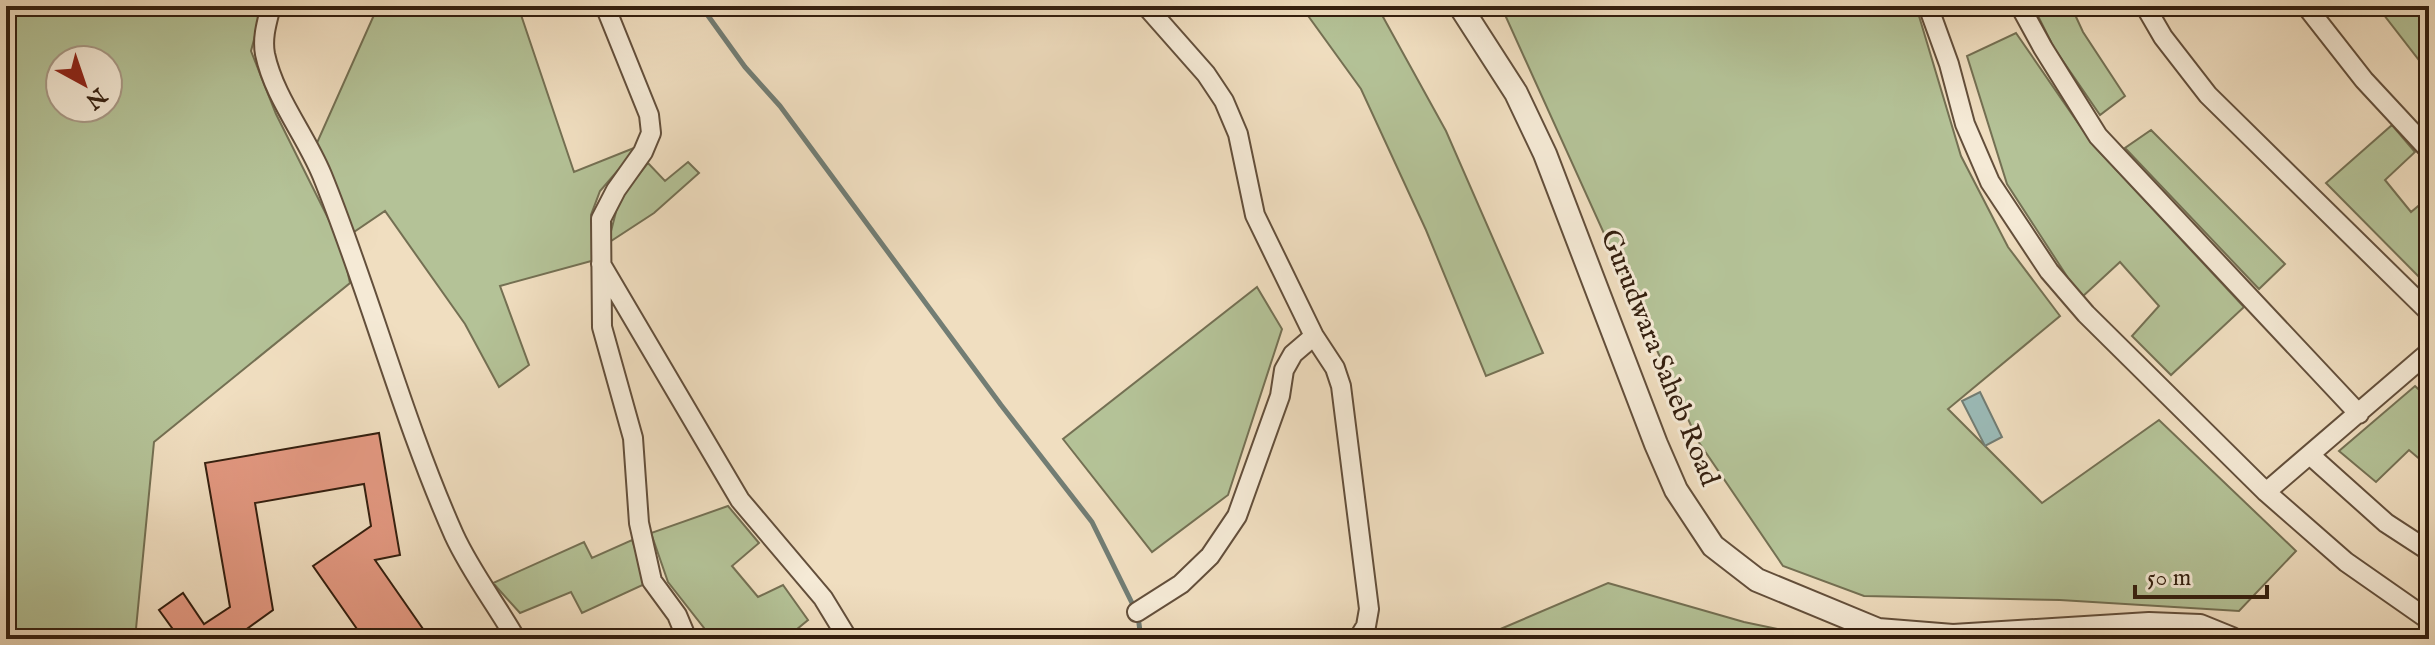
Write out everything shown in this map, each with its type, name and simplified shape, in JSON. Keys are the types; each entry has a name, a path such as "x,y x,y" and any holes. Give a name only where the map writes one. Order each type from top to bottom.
{"street":[{"path":"271,6 263,35 271,76 320,171 390,370 454,534 473,573 516,639"},
{"path":"605,6 649,115 651,133 643,152 616,190 601,219 602,327 633,438 639,523 652,581 677,615 687,639"},
{"path":"1146,6 1206,74 1224,101 1238,134 1255,215 1314,336 1335,368 1341,386 1369,609 1366,626 1358,639"},
{"name":"Gurudwara Saheb Road","path":"1460,6 1516,93 1545,154 1656,444 1676,490 1713,546 1757,580 1878,630 1953,636 2149,624 2200,626 2232,639"},
{"path":"1928,6 1949,64 1965,124 1990,182 2049,271 2086,314 2266,492 2346,562 2429,620"},
{"path":"2020,6 2098,136 2359,414"},
{"path":"2145,6 2163,37 2208,95 2429,312"},
{"path":"2306,6 2364,80 2429,150"},
{"path":"600,262 740,500 823,598 848,639"},
{"path":"1137,612 1181,584 1210,556 1237,516 1280,396 1284,370 1293,354 1314,336"},
{"path":"2266,492 2429,352"},
{"path":"2310,455 2386,523 2429,551"}],"green space":[{"path":"6,6 263,6 251,51 276,114 342,246 350,283 154,442 135,639 6,639"},
{"path":"378,6 518,6 574,172 639,146 600,191 591,215 595,260 500,286 529,365 499,387 465,324 385,211 351,234 316,145"},
{"path":"1301,6 1377,6 1446,131 1543,353 1486,376 1426,230 1361,89"},
{"path":"1501,6 1916,6 1961,156 2008,247 2060,316 1948,409 2042,503 2159,420 2296,551 2239,611 2060,600 1864,596 1783,566 1698,441"},
{"path":"2033,6 2071,6 2083,32 2125,96 2100,115 2054,48"},
{"path":"2377,6 2429,6 2429,73"},
{"path":"2016,33 2094,146 2244,307 2171,375 2132,336 2159,306 2120,262 2081,298 2007,184 1967,56"},
{"path":"2392,125 2415,152 2385,180 2411,212 2429,197 2429,287 2326,183"},
{"path":"2151,130 2285,264 2259,289 2125,148"},
{"path":"688,162 699,173 654,213 608,243 619,200 648,163 665,181"},
{"path":"1257,287 1282,329 1228,495 1152,552 1063,439"},
{"path":"2415,386 2429,399 2429,467 2409,450 2376,482 2339,451"},
{"path":"728,506 759,543 732,566 758,597 783,585 808,620 785,639 707,639 704,628 668,582 651,533"},
{"path":"632,540 647,583 582,613 571,592 520,613 493,583 584,542 592,558"},
{"path":"1608,583 1744,622 1825,639 1477,639"}],"water":[{"path":"1980,392 2002,437 1985,446 1962,401"}],"building":[{"path":"379,433 400,555 375,560 430,639 364,639 313,566 371,526 364,484 255,503 273,610 233,639 180,639 159,610 183,593 204,624 230,607 205,463"}],"waterway":[{"path":"701,6 745,67 780,106 1001,405 1092,522 1134,607"},
{"path":"1138,616 1141,639"}]}
